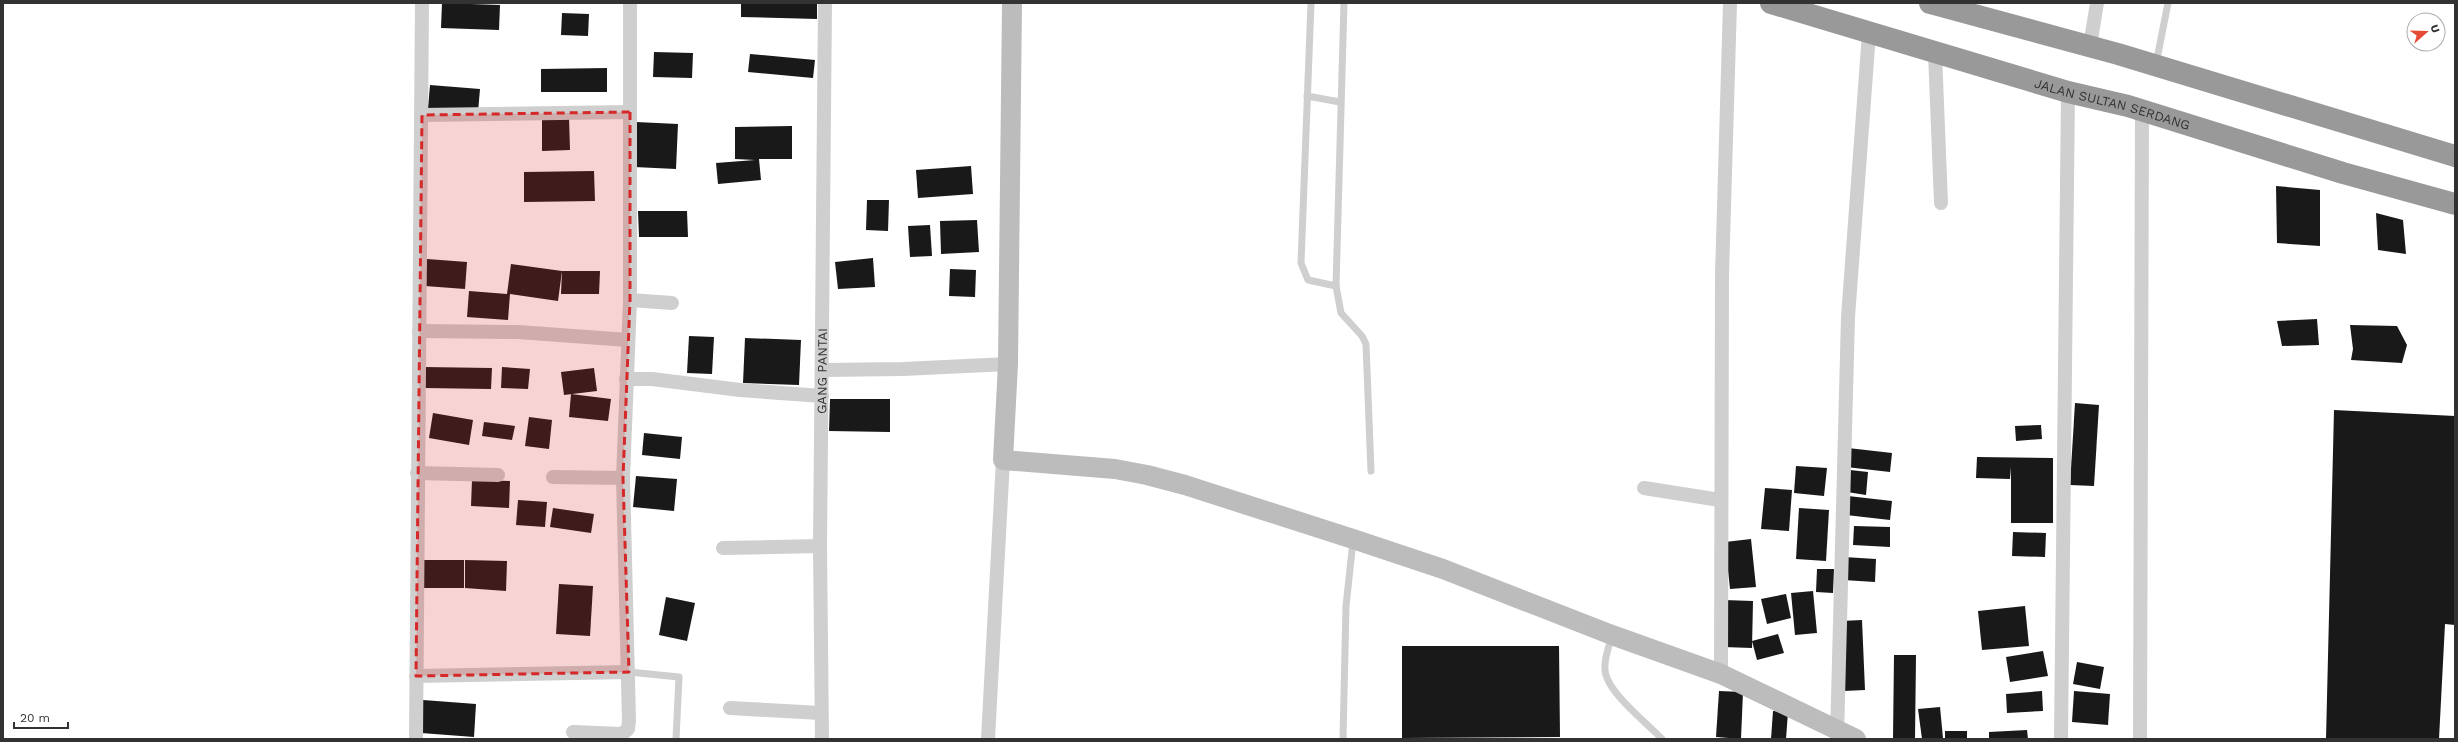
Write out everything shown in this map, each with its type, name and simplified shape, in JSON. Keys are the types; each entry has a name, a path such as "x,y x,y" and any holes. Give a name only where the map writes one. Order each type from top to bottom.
{"highway":[{"name":"JALAN SULTAN SERDANG","path":"1771,3 2068,92 2142,111 2343,173 2455,204"},
{"path":"1930,3 2090,46 2455,156"}],"street":[{"path":"416,739 422,3"},
{"path":"573,732 622,734 626,731 629,721 629,672 623,478 630,300 630,3"},
{"name":"GANG PANTAI","path":"822,739 820,546 823,370 822,251 825,3"},
{"path":"988,739 1008,364 1009,68 1012,3"},
{"path":"1721,674 1720,500 1722,275 1730,3"},
{"path":"2090,46 2097,3"},
{"path":"1837,735 1848,317 1869,33"},
{"path":"1935,52 1941,203"},
{"path":"2061,739 2068,92"},
{"path":"2140,739 2142,111"},
{"path":"422,116 630,112"},
{"path":"630,300 672,303"},
{"path":"419,331 518,332 628,340"},
{"path":"823,370 903,369 1008,364"},
{"path":"626,379 652,379 740,390 822,396"},
{"path":"1003,460 1115,469 1185,484 1443,569 1612,635 1721,674 1837,735 1856,739"},
{"path":"417,473 498,475"},
{"path":"553,477 623,478"},
{"path":"1644,488 1720,500"},
{"path":"723,548 820,546"},
{"path":"416,676 629,672"},
{"path":"730,708 821,713"}],"lane":[{"path":"1311,3 1301,263 1308,280 1336,286"},
{"path":"1344,3 1340,102 1336,286 1341,313 1362,336 1366,344 1371,471"},
{"path":"2155,65 2168,3"},
{"path":"1307,96 1340,102"},
{"path":"1343,739 1346,606 1353,539"},
{"path":"1612,635 1605,664 1607,678 1613,689 1662,739"},
{"path":"629,672 679,677 676,739"}],"highlighted area":[{"path":"630,112 630,300 623,478 629,672 416,676 422,115"}],"building":[{"path":"442,3 500,5 499,30 441,28"},
{"path":"741,3 817,3 817,19 741,17"},
{"path":"562,13 589,14 588,36 561,35"},
{"path":"654,52 693,53 692,78 653,77"},
{"path":"750,54 815,60 813,78 748,72"},
{"path":"607,68 607,92 541,92 541,69"},
{"path":"430,85 480,89 478,112 428,108"},
{"path":"542,118 569,118 570,150 542,151"},
{"path":"636,122 678,124 676,169 634,167"},
{"path":"792,126 792,159 759,159 761,180 718,184 716,163 755,160 735,159 735,127"},
{"path":"971,166 973,194 918,198 916,170"},
{"path":"594,171 595,201 524,202 524,172"},
{"path":"2276,186 2320,190 2320,246 2277,243"},
{"path":"867,200 889,200 888,231 866,230"},
{"path":"638,211 687,211 688,237 639,237"},
{"path":"2376,213 2403,220 2406,254 2378,250"},
{"path":"977,220 979,252 941,254 940,221"},
{"path":"930,225 932,256 910,257 908,226"},
{"path":"873,258 875,287 838,289 835,262"},
{"path":"427,259 467,262 465,289 425,286"},
{"path":"511,264 562,271 558,301 510,294 508,320 467,317 469,291 507,294"},
{"path":"950,269 976,270 975,297 949,296"},
{"path":"562,271 600,271 599,294 561,294"},
{"path":"2317,319 2319,345 2282,346 2277,321"},
{"path":"2350,325 2397,326 2407,345 2402,363 2351,360 2353,349"},
{"path":"689,336 714,337 712,374 687,373"},
{"path":"745,338 801,340 799,385 743,383"},
{"path":"424,367 492,368 491,389 424,388"},
{"path":"502,367 530,369 528,389 501,388"},
{"path":"594,368 597,391 564,395 561,372"},
{"path":"571,394 611,399 608,421 569,417"},
{"path":"830,399 890,399 890,432 829,431"},
{"path":"2075,403 2099,405 2094,486 2070,485"},
{"path":"2334,410 2455,416 2455,625 2445,624 2439,739 2326,739"},
{"path":"433,413 473,420 469,445 429,438"},
{"path":"529,417 552,420 549,449 525,446"},
{"path":"484,422 515,426 512,440 482,436"},
{"path":"2041,425 2042,439 2016,441 2015,426"},
{"path":"644,433 682,437 680,459 642,455"},
{"path":"1848,448 1892,453 1890,472 1846,467"},
{"path":"1977,457 2053,458 2053,523 2011,523 2011,467 2010,479 1976,478"},
{"path":"1796,466 1827,468 1824,496 1794,493"},
{"path":"1850,470 1868,472 1866,495 1847,492"},
{"path":"636,476 677,479 674,511 633,507"},
{"path":"472,480 510,481 509,508 471,506"},
{"path":"1765,488 1792,490 1789,531 1761,529"},
{"path":"1848,496 1892,501 1890,520 1846,515"},
{"path":"518,500 547,502 545,527 516,525"},
{"path":"553,508 594,514 591,533 550,527"},
{"path":"1799,508 1829,510 1826,561 1796,559"},
{"path":"1854,526 1890,527 1890,547 1853,545"},
{"path":"2013,532 2046,533 2045,557 2012,556"},
{"path":"1751,539 1756,587 1730,589 1725,542"},
{"path":"1844,557 1876,559 1875,582 1843,580"},
{"path":"418,560 464,560 464,588 418,588"},
{"path":"465,560 507,561 506,591 465,588"},
{"path":"1817,569 1834,569 1833,593 1816,592"},
{"path":"559,584 593,586 590,636 556,634"},
{"path":"1813,591 1817,633 1795,635 1791,593"},
{"path":"1786,594 1791,618 1767,624 1761,599"},
{"path":"666,597 695,603 687,641 659,635"},
{"path":"1724,600 1753,601 1752,648 1723,647"},
{"path":"2025,606 2029,646 1982,650 1978,611"},
{"path":"1862,620 1865,690 1844,691 1841,621"},
{"path":"1778,634 1784,653 1757,660 1752,641"},
{"path":"1402,646 1559,646 1560,737 1402,738"},
{"path":"2043,651 2048,676 2010,682 2006,657"},
{"path":"1894,655 1916,655 1915,739 1893,739"},
{"path":"2077,662 2104,667 2100,689 2073,684"},
{"path":"1719,691 1743,692 1741,739 1716,737"},
{"path":"2042,691 2043,711 2007,713 2006,694"},
{"path":"2074,691 2110,694 2108,725 2072,722"},
{"path":"423,700 476,704 474,737 421,733"},
{"path":"1940,707 1943,738 1922,739 1918,709"},
{"path":"1773,711 1788,712 1786,739 1771,739"},
{"path":"2027,730 2028,739 1989,739 1989,732"},
{"path":"1945,731 1967,731 1967,739 1945,739"}]}
